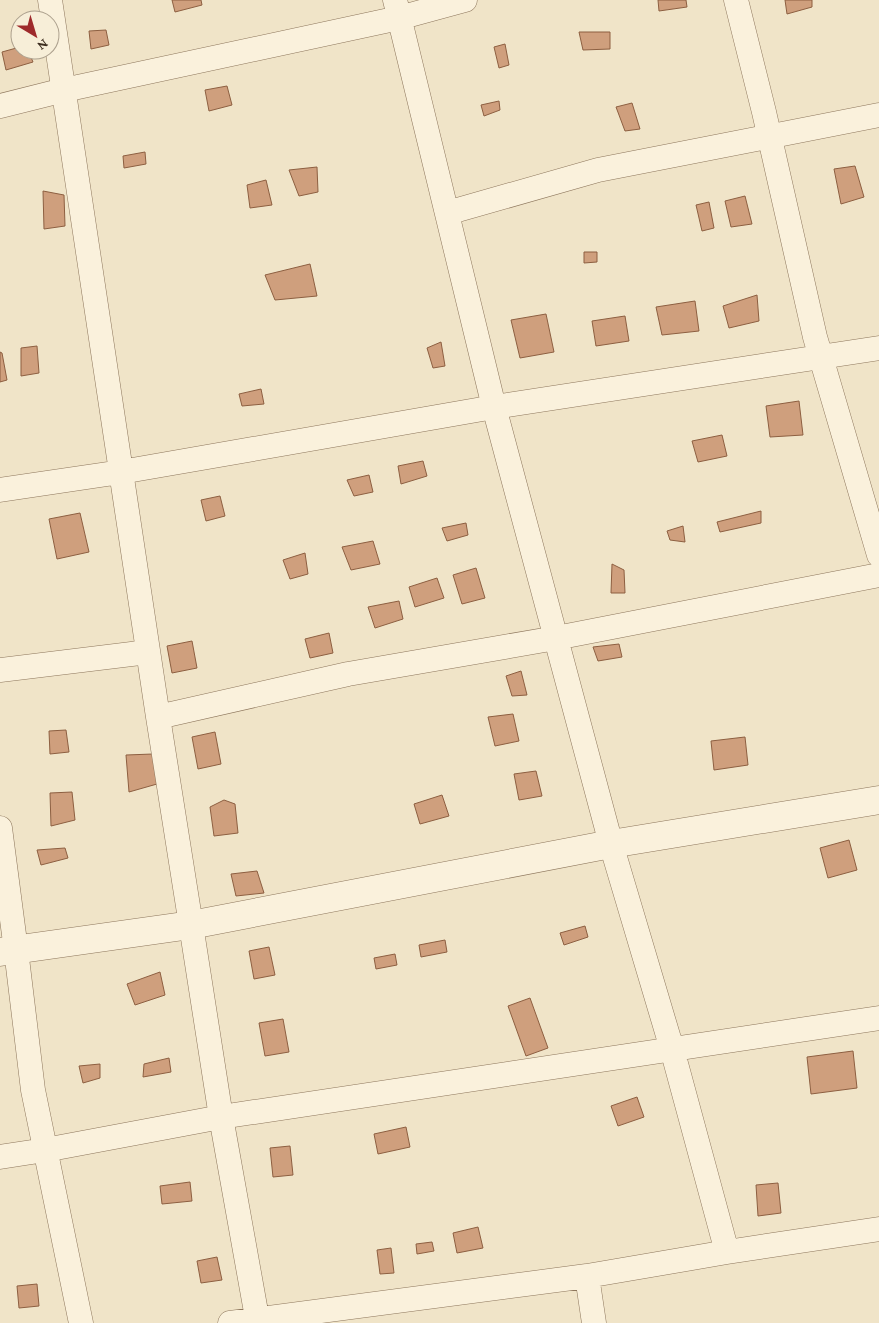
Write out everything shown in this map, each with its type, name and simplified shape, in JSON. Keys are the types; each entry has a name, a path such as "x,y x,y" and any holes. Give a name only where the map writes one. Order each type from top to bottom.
{"street":[{"path":"50,0 158,717 222,1117 258,1321"},
{"path":"0,106 397,9 464,0"},
{"path":"736,0 762,103 815,337 879,555"},
{"path":"397,9 494,407 611,844 672,1049 727,1252"},
{"path":"447,213 598,170 879,116"},
{"path":"0,490 121,472 494,407 879,348"},
{"path":"158,717 348,674 556,638 879,575"},
{"path":"0,670 148,652"},
{"path":"8,951 191,925 611,844 879,800"},
{"path":"0,828 8,951 33,1090 81,1323"},
{"path":"0,1157 222,1117 879,1018"},
{"path":"230,1323 258,1321 587,1276 879,1229"},
{"path":"587,1276 594,1323"}],"building":[{"path":"172,0 201,0 202,5 175,12"},
{"path":"658,0 686,0 687,7 659,11"},
{"path":"785,0 812,0 812,7 787,14"},
{"path":"106,30 109,45 91,49 89,31"},
{"path":"579,32 610,32 610,49 583,50"},
{"path":"505,44 509,65 499,68 494,47"},
{"path":"10,50 10,60 32,60 33,62 6,70 2,52"},
{"path":"227,86 232,105 209,111 205,90"},
{"path":"499,101 500,110 484,116 481,105"},
{"path":"632,103 640,129 625,131 616,107"},
{"path":"145,152 146,164 124,168 123,156"},
{"path":"855,166 864,197 841,204 834,169"},
{"path":"317,167 318,192 299,196 289,170"},
{"path":"266,180 272,205 250,208 247,185"},
{"path":"43,191 64,195 65,226 44,229"},
{"path":"745,196 752,224 731,227 725,201"},
{"path":"709,202 714,228 702,231 696,205"},
{"path":"584,252 597,252 597,262 584,263"},
{"path":"310,264 317,296 275,300 265,275"},
{"path":"757,295 759,321 729,328 723,306"},
{"path":"695,301 699,331 662,335 656,307"},
{"path":"546,314 554,352 520,358 511,320"},
{"path":"625,316 629,341 596,346 592,321"},
{"path":"441,342 445,366 433,368 427,348"},
{"path":"37,346 39,373 21,376 21,348"},
{"path":"0,352 2,353 7,380 0,382"},
{"path":"261,389 264,404 242,406 239,394"},
{"path":"799,401 803,435 770,437 766,406"},
{"path":"722,435 727,456 698,462 692,441"},
{"path":"423,461 427,476 401,484 398,466"},
{"path":"369,475 373,492 354,496 347,480"},
{"path":"220,496 225,516 206,521 201,500"},
{"path":"761,511 761,523 720,532 717,522"},
{"path":"80,513 89,552 57,559 49,519"},
{"path":"466,523 468,535 447,541 442,528"},
{"path":"683,526 685,542 670,540 667,531"},
{"path":"373,541 380,564 351,570 342,547"},
{"path":"305,553 308,574 290,579 283,560"},
{"path":"612,564 624,570 625,593 611,593"},
{"path":"476,568 485,598 462,604 453,575"},
{"path":"437,578 444,598 415,607 409,587"},
{"path":"399,601 403,619 375,628 368,607"},
{"path":"329,633 333,653 310,658 305,639"},
{"path":"192,641 197,668 172,673 167,646"},
{"path":"619,644 622,657 598,661 593,647"},
{"path":"521,671 527,695 512,696 506,676"},
{"path":"513,714 519,741 495,746 488,717"},
{"path":"66,730 69,752 50,754 49,731"},
{"path":"215,732 221,764 198,769 192,737"},
{"path":"745,737 748,765 714,770 711,741"},
{"path":"153,754 157,784 129,792 126,755"},
{"path":"536,771 542,796 519,800 514,774"},
{"path":"72,792 75,820 51,826 50,793"},
{"path":"442,795 449,816 420,824 414,804"},
{"path":"224,800 235,804 238,833 214,836 210,807"},
{"path":"849,840 857,870 828,878 820,848"},
{"path":"65,848 68,858 41,865 37,850"},
{"path":"257,871 264,893 236,896 231,874"},
{"path":"585,926 588,937 564,945 560,933"},
{"path":"445,940 447,952 421,957 419,945"},
{"path":"269,947 275,975 254,979 249,951"},
{"path":"395,954 397,965 376,969 374,958"},
{"path":"160,972 165,995 135,1005 127,984"},
{"path":"530,998 548,1048 526,1056 508,1006"},
{"path":"283,1019 289,1052 265,1056 259,1023"},
{"path":"853,1051 857,1088 811,1094 807,1057"},
{"path":"169,1058 171,1072 143,1077 144,1064"},
{"path":"100,1064 100,1078 83,1083 79,1066"},
{"path":"637,1097 644,1117 618,1126 611,1106"},
{"path":"406,1127 410,1147 378,1154 374,1134"},
{"path":"290,1146 293,1175 273,1177 270,1148"},
{"path":"190,1182 192,1201 162,1204 160,1186"},
{"path":"778,1183 781,1213 758,1216 756,1185"},
{"path":"478,1227 483,1248 457,1253 453,1233"},
{"path":"432,1242 434,1251 417,1254 416,1244"},
{"path":"391,1248 394,1273 380,1274 377,1250"},
{"path":"217,1257 222,1280 201,1283 197,1261"},
{"path":"37,1284 39,1306 19,1308 17,1286"}]}
